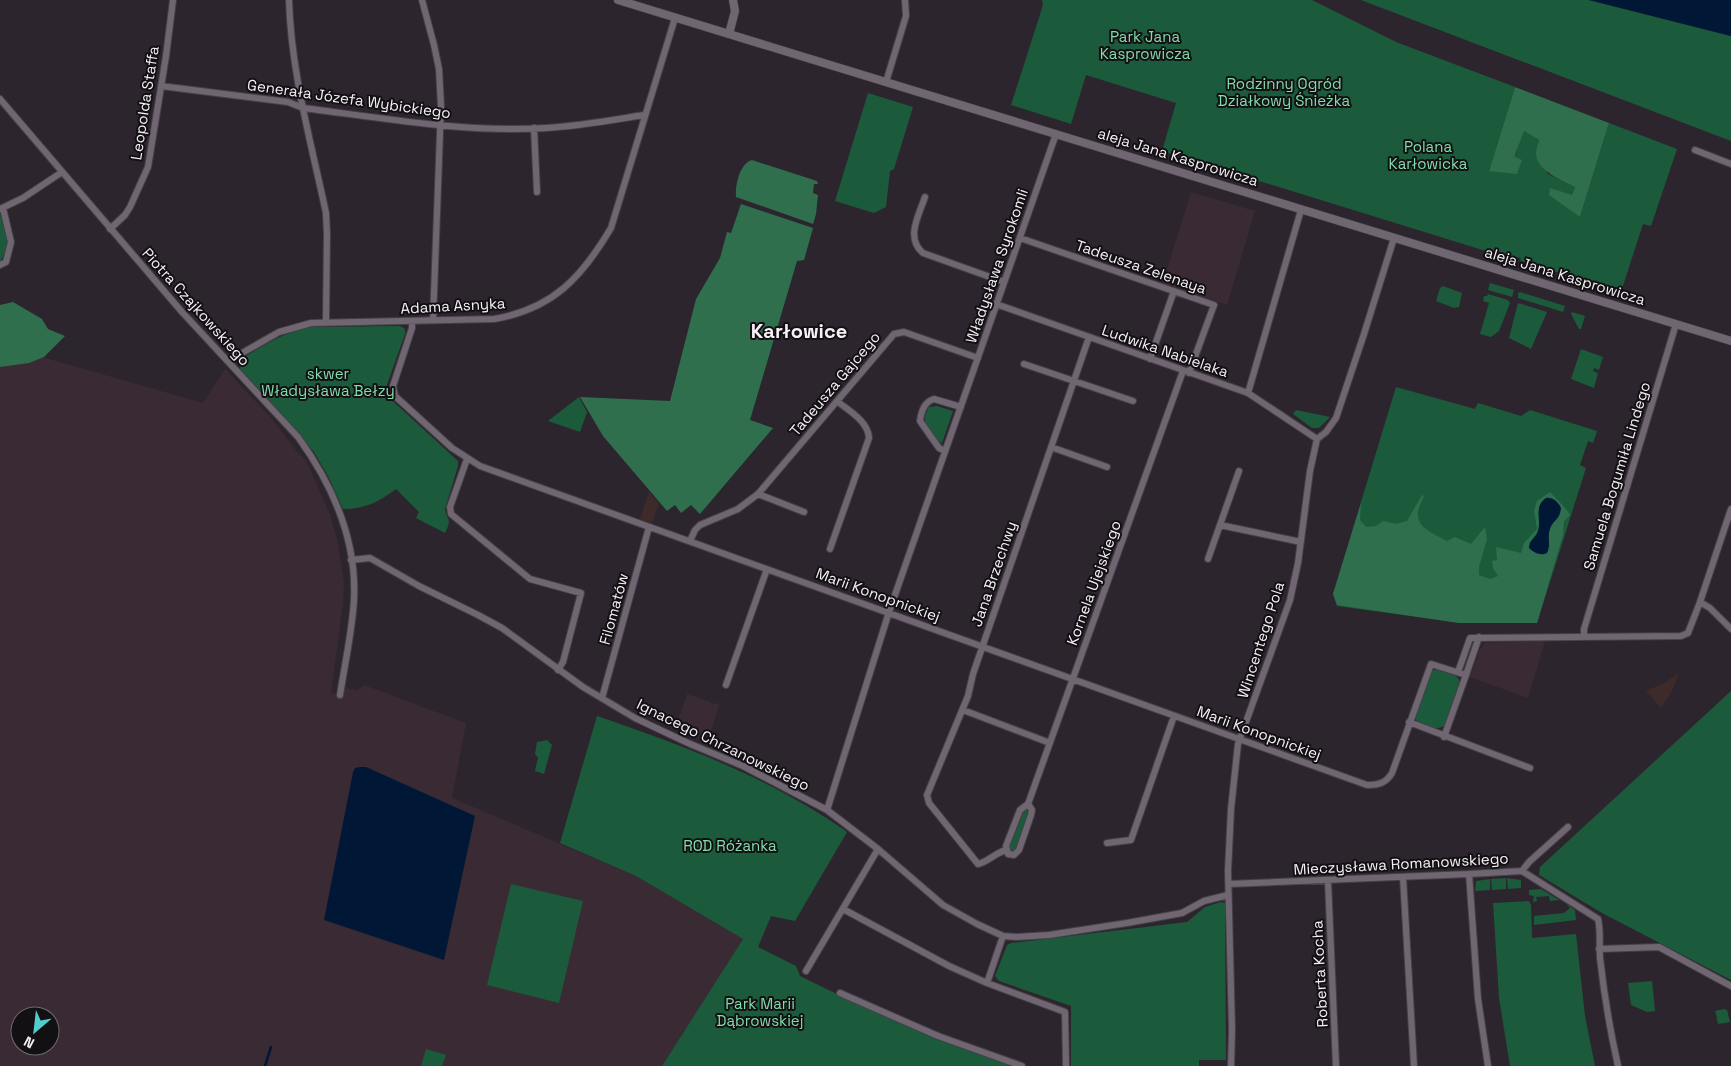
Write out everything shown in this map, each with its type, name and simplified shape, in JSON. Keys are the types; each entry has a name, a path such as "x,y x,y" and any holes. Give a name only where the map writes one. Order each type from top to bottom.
{"street":[{"name":"Leopolda Staffa","path":"110,229 125,215 130,207 148,167 173,0"},
{"path":"289,0 293,56 326,212 328,274 326,322"},
{"path":"422,0 439,69 442,125 433,320"},
{"name":"aleja Jana Kasprowicza","path":"618,0 1731,341"},
{"path":"729,34 735,11 733,0"},
{"path":"886,82 906,16 907,1"},
{"name":"Adama Asnyka","path":"228,361 279,332 311,322 494,319 516,316 542,304 559,292 582,272 595,256 611,228 675,18"},
{"name":"Generała Józefa Wybickiego","path":"161,86 288,102 303,108 442,125 534,128 583,125 644,115"},
{"name":"Piotra Czajkowskiego","path":"0,99 110,229 298,437 314,460 340,513 351,560 354,586 354,607 340,695"},
{"path":"534,128 537,192"},
{"name":"Władysława Syrokomli","path":"827,810 889,612 1056,134"},
{"path":"1695,150 1731,164"},
{"path":"0,265 6,262 11,242 2,209 23,198 62,172"},
{"path":"925,197 913,233 914,240 919,249 923,253 1004,282"},
{"path":"1248,393 1301,210"},
{"name":"Tadeusza Zelenaya","path":"1020,238 1214,305 1186,372"},
{"path":"1317,439 1326,432 1336,418 1394,238"},
{"path":"1150,359 1174,291"},
{"name":"Ludwika Nabielaka","path":"996,304 1248,393 1317,439"},
{"name":"Marii Konopnickiej","path":"412,321 412,328 392,391 416,416 452,448 480,466 1367,786 1376,786 1383,783 1392,773 1409,722"},
{"name":"Samuela Bogumiła Lindego","path":"1584,636 1584,629 1676,324"},
{"name":"Tadeusza Gajcego","path":"690,541 695,530 700,525 738,509 758,494 894,334 904,332 978,358"},
{"name":"Jana Brzechwy","path":"1006,850 978,864 927,799 928,791 963,710 982,646 1089,338"},
{"path":"1024,364 1133,401"},
{"name":"Kornela Ujejskiego","path":"1028,804 1032,810 1019,850 1014,855 1008,854 1006,846 1020,810 1028,804 1186,372"},
{"path":"946,451 939,448 920,421 920,414 926,404 934,399 961,407"},
{"path":"830,549 869,438 866,425 837,401"},
{"name":"Wincentego Pola","path":"1231,1066 1232,1030 1228,871 1231,808 1238,744 1288,607 1301,542 1310,471 1317,439"},
{"path":"1051,447 1107,467"},
{"path":"467,459 450,507 451,514 530,579 581,593 563,662 558,670"},
{"path":"1208,559 1238,470"},
{"path":"758,494 804,512"},
{"path":"1458,672 1470,638 1685,635 1690,630 1731,509"},
{"path":"1220,526 1301,542"},
{"name":"Filomatów","path":"602,698 649,527"},
{"name":"Ignacego Chrzanowskiego","path":"351,560 370,558 418,586 502,628 558,670 635,718 743,766 827,810 878,849 943,905 1003,936 1016,937 1049,934 1127,924 1182,913 1204,901 1228,895"},
{"path":"726,684 767,569"},
{"path":"1700,602 1710,608 1731,629"},
{"path":"1444,737 1479,637"},
{"path":"1466,676 1431,664 1409,722 1444,737 1530,768"},
{"path":"963,710 1050,743"},
{"path":"1107,843 1131,840 1174,716"},
{"path":"1522,871 1529,862 1568,827"},
{"path":"806,971 878,849"},
{"name":"Mieczysława Romanowskiego","path":"1229,884 1522,871 1598,919 1600,927 1599,949"},
{"path":"1469,874 1478,999 1488,1066"},
{"path":"1402,877 1414,1066"},
{"name":"Roberta Kocha","path":"1328,881 1336,1066"},
{"path":"843,909 950,966 987,983 1065,1012 1066,1066"},
{"path":"987,983 1003,936"},
{"path":"1618,1066 1610,1030 1599,949 1659,947 1731,986"},
{"path":"840,993 938,1036 1022,1066"}],"shaded area":[{"path":"1191,192 1255,211 1227,305 1163,283"},
{"path":"0,345 203,403 225,369 272,419 298,453 306,460 330,515 337,539 344,583 331,693 344,695 345,688 357,690 364,685 466,723 452,798 636,876 743,939 662,1066 0,1066"},
{"path":"649,492 659,504 652,523 640,519"},
{"path":"1545,641 1528,698 1470,677 1480,649 1485,643"},
{"path":"1679,673 1672,691 1661,708 1646,691 1664,683"},
{"path":"687,694 711,702 713,705 714,703 719,704 710,735 695,733 676,726"}],"green space":[{"path":"1042,0 1312,0 1396,42 1515,87 1489,171 1515,157 1523,130 1539,140 1536,151 1548,174 1575,187 1572,195 1580,217 1609,123 1677,149 1651,226 1643,224 1621,292 1520,261 1521,258 1516,257 1515,260 1162,151 1176,103 1086,75 1071,124 1011,105 1043,5"},
{"path":"1361,0 1589,0 1731,36 1731,141"},
{"path":"1515,87 1609,123 1580,217 1549,195 1550,188 1572,195 1575,187 1556,178 1544,169 1537,158 1536,150 1539,140 1524,131 1515,155 1515,157 1522,160 1517,174 1489,171"},
{"path":"868,93 913,107 894,169 890,171 886,207 874,213 835,201"},
{"path":"752,160 817,181 818,184 814,184 813,193 818,195 813,224 736,197 737,181 741,170 744,165"},
{"path":"741,204 813,228 804,260 797,261 750,420 773,428 700,514 691,505 681,513 675,505 667,511 603,436 580,397 670,401 696,299 720,258 727,232 731,233"},
{"path":"0,214 7,225 8,238 6,250 0,262"},
{"path":"1490,283 1514,290 1512,297 1488,290"},
{"path":"1443,286 1462,293 1459,307 1454,308 1436,301 1440,288"},
{"path":"1518,293 1565,306 1563,312 1518,298"},
{"path":"1488,294 1508,300 1510,303 1499,331 1491,337 1480,334 1489,303 1483,301 1484,296"},
{"path":"13,302 42,319 48,329 65,336 44,357 29,363 0,367 0,305"},
{"path":"1518,303 1547,312 1531,349 1509,338"},
{"path":"1572,312 1585,316 1581,329 1579,329 1571,314"},
{"name":"skwer Władysława Bełzy","path":"400,326 405,329 405,334 384,393 458,461 445,509 449,523 445,533 416,518 419,512 396,489 384,498 371,504 358,508 343,509 328,476 314,452 240,369 242,359 246,356 277,338 294,331 311,327"},
{"path":"1581,349 1603,357 1599,370 1594,368 1593,371 1598,373 1594,388 1571,379"},
{"path":"1396,387 1475,409 1478,403 1521,416 1530,410 1597,431 1593,443 1588,441 1580,465 1586,468 1537,623 1461,623 1337,606 1333,594"},
{"path":"579,397 587,412 580,432 548,421"},
{"path":"937,406 953,411 942,443 926,426 925,422 929,407"},
{"path":"1296,410 1330,417 1319,428 1312,428 1293,414"},
{"path":"1550,492 1570,515 1564,521 1563,535 1537,623 1459,623 1337,605 1333,594 1361,503 1360,520 1366,527 1376,526 1383,521 1396,524 1407,521 1422,495 1424,496 1418,513 1421,524 1447,541 1455,537 1471,544 1485,527 1487,539 1479,567 1479,575 1490,579 1498,576 1493,568 1492,561 1497,560 1496,547 1521,553 1524,543 1537,529 1534,511 1537,501","holes":["1559,504 1559,514 1549,531 1550,547 1529,543 1538,530 1538,513"]},
{"path":"1437,669 1454,675 1460,683 1445,725 1438,728 1429,728 1415,718 1431,671"},
{"path":"1731,691 1731,980 1602,913 1539,875 1540,867"},
{"name":"ROD Różanka","path":"597,716 662,739 757,779 788,795 847,832 795,921 771,916 758,947 796,966 800,976 847,999 934,1038 1012,1066 662,1066 743,939 636,876 560,843"},
{"path":"547,740 552,745 544,774 535,771 538,758 535,754 537,742"},
{"path":"1026,808 1030,811 1018,849 1014,852 1008,846 1020,812"},
{"path":"1506,878 1506,889 1492,890 1491,879"},
{"path":"1507,878 1521,880 1521,888 1508,889"},
{"path":"1490,879 1490,890 1475,891 1476,881"},
{"path":"511,884 583,901 559,1003 487,985"},
{"path":"1541,889 1559,900 1550,901 1549,896 1536,897 1537,901 1533,902 1534,896 1529,895 1529,890"},
{"path":"1529,901 1531,905 1532,938 1576,934 1585,1016 1595,1066 1510,1066 1499,998 1493,903"},
{"path":"1221,902 1225,903 1226,1060 1199,1060 1199,1066 1071,1066 1071,1006 999,981 995,976 1007,945 1011,943 1187,922 1205,907"},
{"path":"1566,904 1575,910 1576,920 1534,925 1534,916 1564,913 1570,908"},
{"path":"1652,981 1655,1011 1647,1012 1631,1005 1628,983"},
{"path":"1727,1010 1730,1022 1718,1024 1715,1011"},
{"path":"426,1049 446,1055 442,1066 421,1066"}],"water":[{"path":"1589,0 1731,0 1731,36"},
{"path":"1546,498 1555,500 1561,508 1550,529 1547,553 1540,554 1535,553 1529,548 1538,531 1540,505"},
{"path":"366,767 475,816 444,960 324,920 353,772 355,768"}],"waterway":[{"path":"265,1066 271,1047"}],"district":[{"name":"Karłowice","path":"799,331"}],"park label":[{"name":"Park Jana Kasprowicza","path":"1145,46"},
{"name":"Rodzinny Ogród Działkowy Śnieżka","path":"1284,92"},
{"name":"Polana Karłowicka","path":"1428,156"},
{"name":"Park Marii Dąbrowskiej","path":"760,1012"}]}
